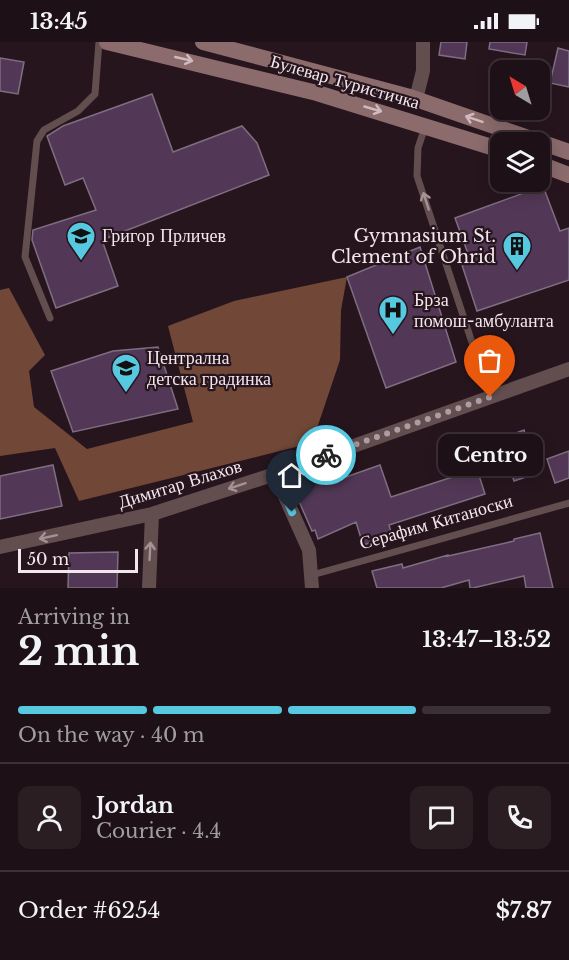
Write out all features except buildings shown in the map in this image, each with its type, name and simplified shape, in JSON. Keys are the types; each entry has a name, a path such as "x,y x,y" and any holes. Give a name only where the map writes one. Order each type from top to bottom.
{"main road":[{"name":"Булевар Туристичка","path":"107,42 260,78 426,125 490,146"},
{"name":"Булевар Туристичка","path":"203,42 360,82 569,152"},
{"path":"550,168 569,175"}],"street":[{"path":"416,99 423,71 423,42"},
{"name":"Димитар Влахов","path":"0,547 152,514 275,474 569,369"},
{"name":"Серафим Китаноски","path":"275,474 309,550 312,582"},
{"path":"149,588 152,514"}],"lane":[{"path":"50,318 25,257 37,141 44,129 78,111 95,94 99,42"},
{"path":"426,125 418,148 417,176 490,397"},
{"name":"Серафим Китаноски","path":"312,582 569,503"}],"shaded area":[{"path":"347,277 341,310 340,360 312,443 79,501 55,448 0,456 0,290 9,288 45,355 29,371 34,407 87,449 193,422 168,326 234,301"}],"way so far":[{"path":"326,455 490,397"}],"place":[{"name":"Григор Прличев","path":"81,262"},
{"name":"Gymnasium St. Clement of Ohrid","path":"517,272"},
{"name":"Брза помош-амбуланта","path":"393,336"},
{"name":"Централна детска градинка","path":"126,394"},
{"name":"Centro","path":"490,397"}],"route":[{"path":"292,512 275,474 326,455"}]}
